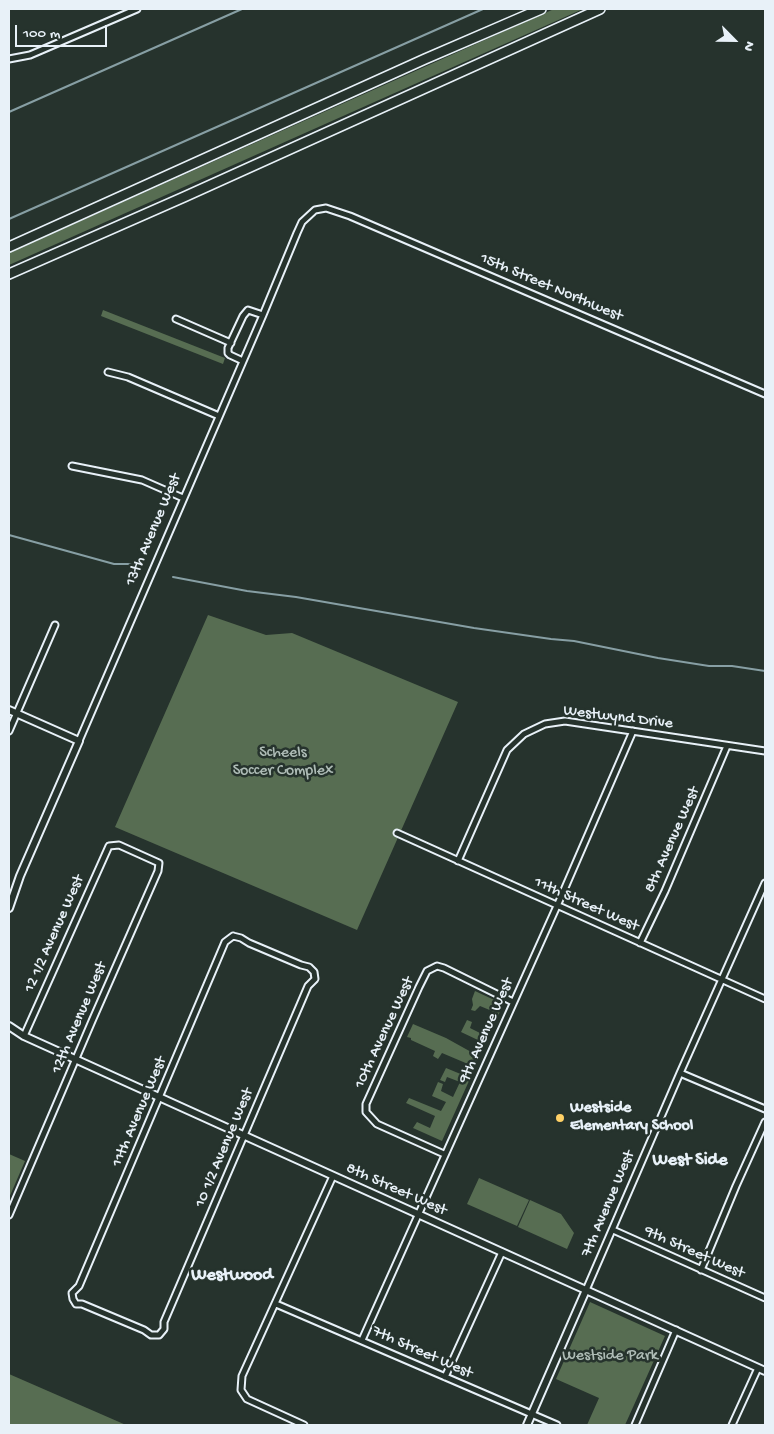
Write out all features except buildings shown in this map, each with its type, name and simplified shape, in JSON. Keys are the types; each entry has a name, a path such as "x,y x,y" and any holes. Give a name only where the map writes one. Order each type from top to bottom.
{"highway":[{"path":"9,246 425,59 541,9"},
{"path":"9,274 600,9"}],"street":[{"path":"9,59 30,55 137,9"},
{"name":"13th Avenue West","path":"9,908 20,876 302,222 315,210 326,208"},
{"name":"15th Street Northwest","path":"326,208 350,216 765,394"},
{"path":"243,361 228,353 228,348 246,311 252,310 263,316"},
{"path":"176,320 231,343"},
{"path":"108,372 128,377 219,416"},
{"path":"72,466 142,480 183,498"},
{"path":"9,731 56,625"},
{"path":"9,710 79,741"},
{"name":"Westwynd Drive","path":"458,860 507,750 524,734 544,724 565,721 765,751"},
{"name":"9th Avenue West","path":"362,1340 557,906 633,731"},
{"name":"8th Avenue West","path":"640,943 676,866 727,746"},
{"name":"11th Street West","path":"397,833 765,999"},
{"name":"12th Avenue West","path":"9,1215 158,872 158,864 119,845 112,846"},
{"name":"12 1/2 Avenue West","path":"24,1036 104,854 109,846 112,846"},
{"name":"13th Avenue West","path":"9,895 20,876"},
{"name":"7th Avenue West","path":"527,1425 765,883"},
{"name":"10 1/2 Avenue West","path":"159,1335 164,1329 164,1322 308,986 315,979 314,972 309,967 248,943 241,938 232,936"},
{"name":"11th Avenue West","path":"159,1335 151,1335 144,1330 82,1304 76,1304 72,1293 79,1286 226,942 232,936"},
{"name":"10th Avenue West","path":"444,1154 377,1124 366,1112 366,1104 419,987 427,971 437,966 513,1002"},
{"name":"8th Street West","path":"9,1026 24,1036 762,1370"},
{"name":"8th Street West","path":"9,1032 16,1032"},
{"path":"680,1073 765,1110"},
{"path":"700,1270 765,1122"},
{"path":"304,1425 247,1399 241,1390 242,1376 332,1176"},
{"name":"9th Street West","path":"613,1230 765,1298"},
{"path":"445,1377 502,1252"},
{"name":"7th Street West","path":"276,1304 557,1425"},
{"path":"634,1425 676,1330"},
{"path":"732,1425 762,1370"}],"green space":[{"path":"554,9 583,9 9,265 9,253"},
{"path":"103,310 225,358 223,364 101,316"},
{"name":"Scheels Soccer Complex","path":"208,615 266,635 292,633 458,702 357,930 115,827"},
{"path":"475,991 503,1004 496,1021 489,1019 492,1011 480,1006 475,1011 471,1010"},
{"path":"467,1020 472,1022 470,1028 482,1034 484,1028 491,1031 481,1054 480,1041 461,1032"},
{"path":"413,1024 446,1038 473,1053 472,1056 478,1059 475,1067 473,1064 468,1064 442,1053 438,1059 433,1056 435,1051 407,1037"},
{"path":"446,1068 463,1075 465,1071 473,1072 442,1141 413,1128 417,1122 430,1128 435,1116 406,1103 409,1098 441,1111 446,1102 432,1096 438,1082 443,1084 441,1091 453,1097 460,1082 447,1077 445,1082 440,1080"},
{"path":"9,1154 25,1161 9,1198"},
{"path":"479,1178 529,1200 517,1226 467,1204"},
{"path":"530,1200 561,1214 574,1233 567,1249 518,1227"},
{"name":"Westside Park","path":"590,1302 665,1336 625,1425 587,1425 599,1398 556,1379"},
{"path":"9,1374 126,1425 9,1425"}],"waterway":[{"path":"9,112 242,9"},
{"path":"9,219 483,9"},
{"path":"9,535 114,564 128,564 140,567"},
{"path":"173,577 474,628 574,641 658,658 709,666 732,666 765,671"}],"place":[{"name":"Westside Elementary School","path":"560,1118"}],"district":[{"name":"West Side","path":"690,1161"},
{"name":"Westwood","path":"232,1276"}]}
